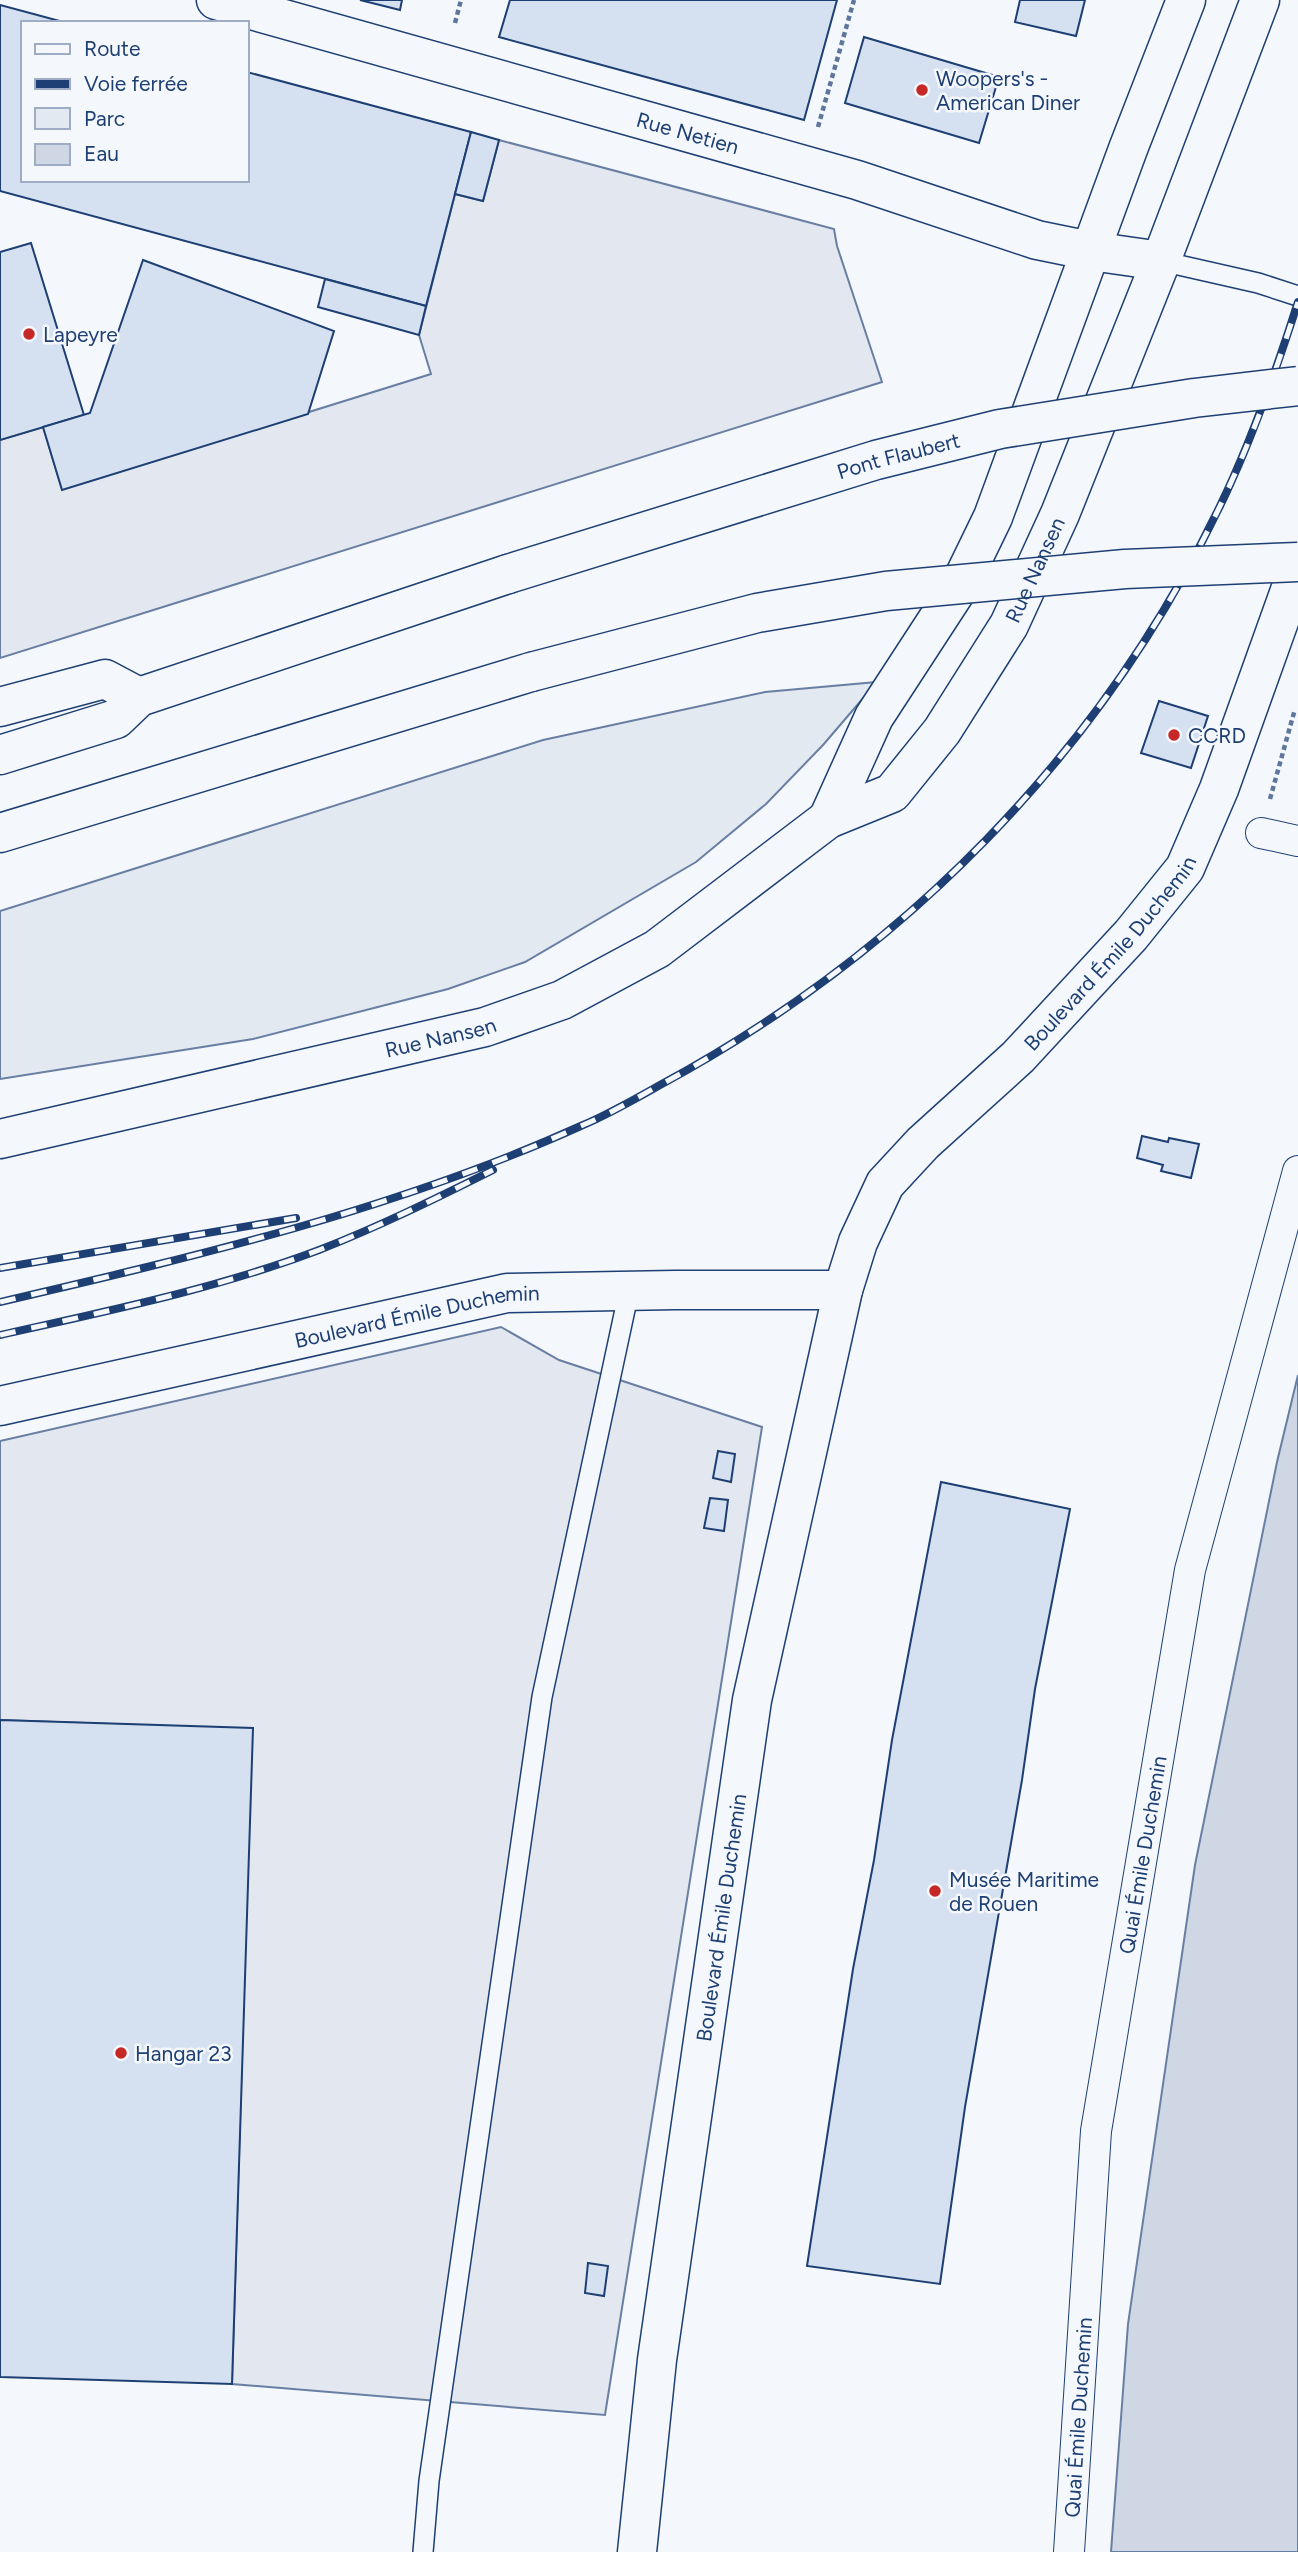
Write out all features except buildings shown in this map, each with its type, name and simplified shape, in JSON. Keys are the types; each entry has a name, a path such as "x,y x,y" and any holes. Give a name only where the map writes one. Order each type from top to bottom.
{"main road":[{"name":"Rue Netien","path":"216,0 857,180 1037,240 1161,261"},
{"name":"Rue Nansen","path":"828,819 874,717 960,585 993,517 1186,0"},
{"name":"Rue Nansen","path":"0,1139 485,1027 562,1000 657,949 828,819 892,793 942,731 1009,625 1060,514 1161,261 1260,0"},
{"name":"Pont Flaubert","path":"139,697 508,574 876,460 1000,429 1194,398 1298,386"},
{"path":"4,834 531,672 757,613 886,591 1125,569 1298,563"},
{"name":"Boulevard Émile Duchemin","path":"637,2552 657,2360 752,1700 842,1290 858,1242 885,1184 922,1143 1018,1057 1131,935 1185,868 1219,789 1298,563"},
{"path":"0,707 104,679 139,697 116,719 0,755"},
{"name":"Boulevard Émile Duchemin","path":"0,1406 507,1293 842,1290"}],"street":[{"path":"1261,833 1298,841"},
{"name":"Quai Émile Duchemin","path":"1069,2552 1096,2131 1190,1570 1298,1171"}],"lane":[{"path":"1161,261 1258,283 1298,296"},
{"path":"423,2552 431,2467 542,1697 629,1291"}],"path":[{"path":"452,33 461,0"},
{"path":"817,130 854,0"},
{"path":"1261,833 1298,700"}],"green space":[{"path":"877,682 823,745 766,804 696,862 525,962 448,989 253,1039 0,1079 0,911 543,740 765,692"}],"shaded area":[{"path":"499,140 834,229 837,246 882,382 0,658 0,440 43,427 62,489 431,374 419,335 455,194 483,201"},
{"path":"501,1327 559,1360 762,1427 605,2415 232,2384 252,1729 0,1720 0,1441"}],"water":[{"path":"1298,1375 1298,2552 1111,2552 1128,2324 1195,1865 1277,1462"}],"railway":[{"path":"0,1302 296,1228 442,1182 513,1155 602,1116 660,1085 749,1033 833,974 912,910 986,840 1054,764 1116,683 1171,597 1220,506 1263,405 1298,302"},
{"path":"0,1335 161,1298 280,1264 363,1232 493,1170"},
{"path":"0,1268 296,1218"}],"place":[{"name":"Woopers's - American Diner","path":"922,90"},
{"name":"Lapeyre","path":"29,334"},
{"name":"CCRD","path":"1174,735"},
{"name":"Musée Maritime de Rouen","path":"935,1891"},
{"name":"Hangar 23","path":"121,2053"}]}
